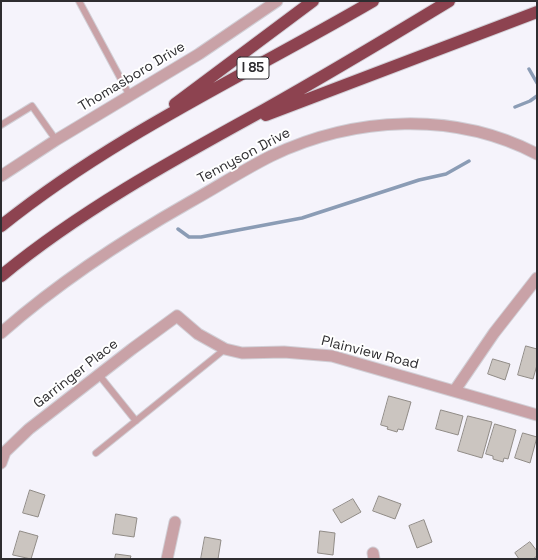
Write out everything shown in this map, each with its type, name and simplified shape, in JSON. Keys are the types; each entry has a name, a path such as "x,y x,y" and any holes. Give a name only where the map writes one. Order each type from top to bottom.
{"highway":[{"path":"133,137 314,1"},
{"name":"I 85","path":"1,226 89,163 373,1"},
{"path":"1,276 38,246 153,172 232,128 449,1"},
{"path":"232,128 537,12"}],"street":[{"name":"Thomasboro Drive","path":"1,176 56,140 199,54 269,3"},
{"name":"Tennyson Drive","path":"1,333 52,292 138,231 271,156 303,143 360,127 426,124 472,130 500,138 537,154"},
{"path":"455,390 494,333 537,278"},
{"name":"Plainview Road","path":"177,316 198,334 225,348 242,352 284,352 332,356 455,390 537,415"},
{"name":"Garringer Place","path":"1,463 5,452 29,429 99,374 177,316"},
{"path":"167,559 175,522"}],"lane":[{"path":"78,1 130,96"},
{"path":"1,125 32,106 56,140"},
{"path":"96,453 225,348"},
{"path":"99,374 136,421"}],"building":[{"path":"526,346 537,349 537,365 533,379 518,375"},
{"path":"493,359 510,364 505,380 488,374"},
{"path":"389,396 411,402 403,430 398,429 397,432 387,429 388,427 381,425"},
{"path":"441,410 463,416 458,435 436,429"},
{"path":"468,416 492,422 482,458 458,451"},
{"path":"495,424 516,430 508,459 504,458 503,462 493,459 493,456 486,454"},
{"path":"523,433 537,437 530,463 515,458"},
{"path":"30,490 45,495 38,517 23,513"},
{"path":"379,496 401,504 395,519 373,511"},
{"path":"353,499 361,512 341,523 333,510"},
{"path":"116,514 137,518 134,537 113,534"},
{"path":"424,520 432,542 417,548 409,526"},
{"path":"20,531 38,536 31,559 13,555"},
{"path":"320,531 335,533 333,555 318,553"},
{"path":"205,537 221,540 218,559 201,559"},
{"path":"530,542 537,551 537,556 533,559 519,559 515,553"},
{"path":"116,554 131,556 130,559 115,559"}],"waterway":[{"path":"529,69 537,83"},
{"path":"515,107 530,101 537,96"},
{"path":"178,229 189,237 201,237 302,218 419,180 446,174 469,161"}]}
